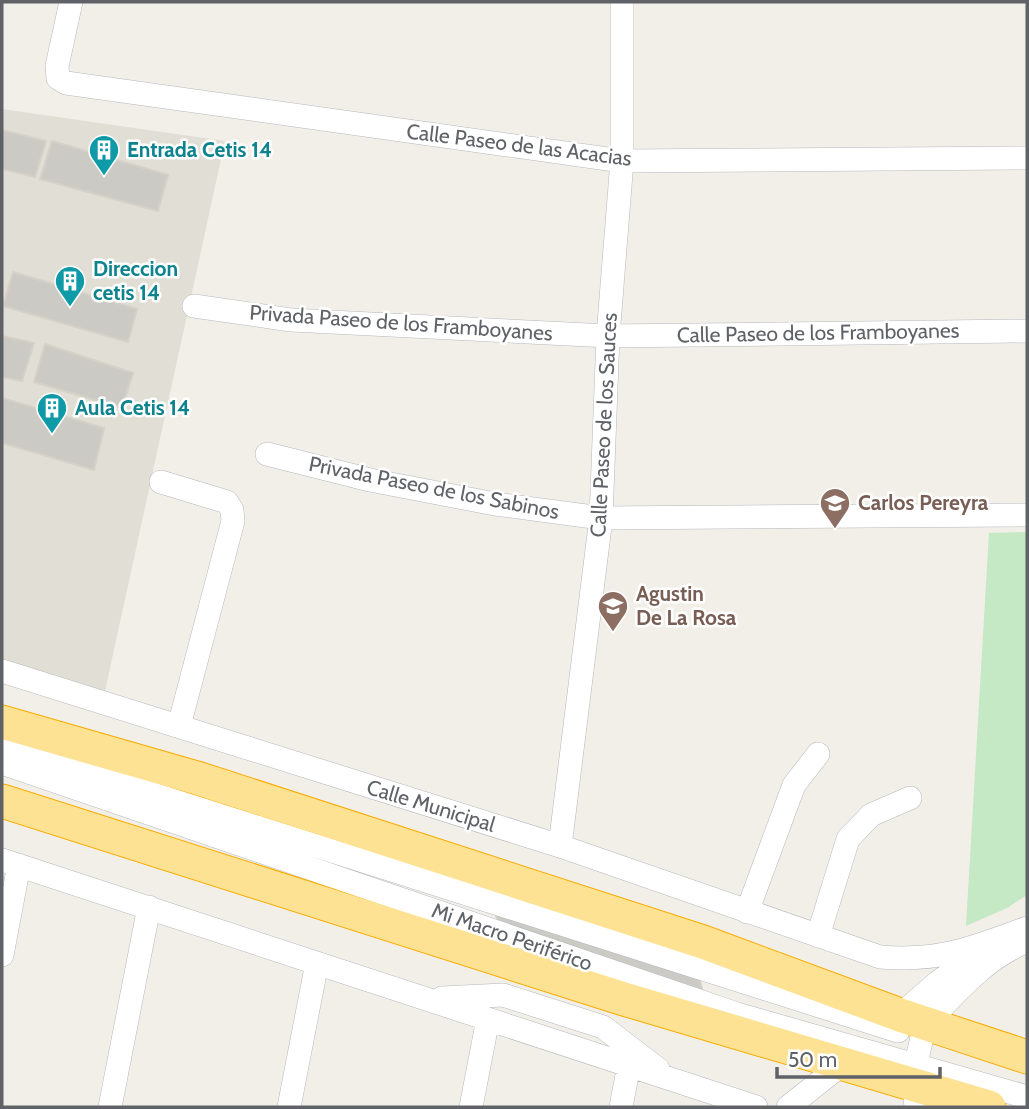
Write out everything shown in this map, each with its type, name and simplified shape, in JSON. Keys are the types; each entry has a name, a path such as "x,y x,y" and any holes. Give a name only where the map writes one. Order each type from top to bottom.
{"highway":[{"path":"2,705 80,737 197,778 704,942 908,1026 1027,1057"},
{"path":"2,722 197,778"},
{"path":"2,801 624,999 851,1057 915,1086 989,1107"}],"street":[{"name":"Calle Paseo de las Acacias","path":"71,2 57,66 58,78 66,83 622,161 1027,158"},
{"name":"Calle Paseo de los Sauces","path":"560,846 601,518 608,336 622,161 622,2"},
{"name":"Privada Paseo de los Framboyanes","path":"194,306 290,320 608,336"},
{"name":"Calle Paseo de los Framboyanes","path":"608,336 1027,331"},
{"name":"Privada Paseo de los Sabinos","path":"267,454 370,480 495,503 601,518 1027,515"},
{"path":"161,482 227,502 232,510 233,521 179,726"},
{"name":"Calle Municipal","path":"2,671 560,846 880,957 930,958 953,954 1024,931"},
{"name":"Mi Macro Periférico","path":"2,746 908,1026 1027,1073"},
{"path":"747,912 793,785 818,754"},
{"name":"Mi Macro Periférico","path":"2,763 724,1010 851,1057"},
{"path":"818,936 848,839 871,815 910,798"},
{"path":"2,954 10,862 756,1107"},
{"path":"110,1107 149,907"},
{"path":"788,1107 851,1057 908,1026 1024,931"},
{"path":"1024,931 938,982 908,1026 915,1086 1027,1097"},
{"path":"289,1107 317,963"},
{"path":"429,999 503,995 603,1027 671,1079"},
{"path":"471,1107 488,1019"},
{"path":"621,1107 629,1065"}],"shaded area":[{"path":"2,109 225,141 105,691 2,659"}],"green space":[{"path":"1027,532 1027,895 1007,908 966,926 989,533"}],"building":[{"path":"2,130 46,141 35,177 2,169"},
{"name":"Entrada Cetis 14","path":"52,141 168,175 158,211 40,179"},
{"name":"Direccion cetis 14","path":"13,272 137,309 128,342 3,306"},
{"path":"2,336 34,343 22,381 2,377"},
{"name":"Aula Cetis 14","path":"45,344 133,373 122,408 34,382"},
{"name":"Aula Cetis 14","path":"2,398 104,428 94,470 2,443"},
{"path":"494,909 698,974 703,992 500,928"}],"place":[{"name":"Entrada Cetis 14","path":"104,177"},
{"name":"Direccion cetis 14","path":"70,308"},
{"name":"Aula Cetis 14","path":"52,435"},
{"name":"Carlos Pereyra","path":"835,530"},
{"name":"Agustin De La Rosa","path":"613,633"}]}
